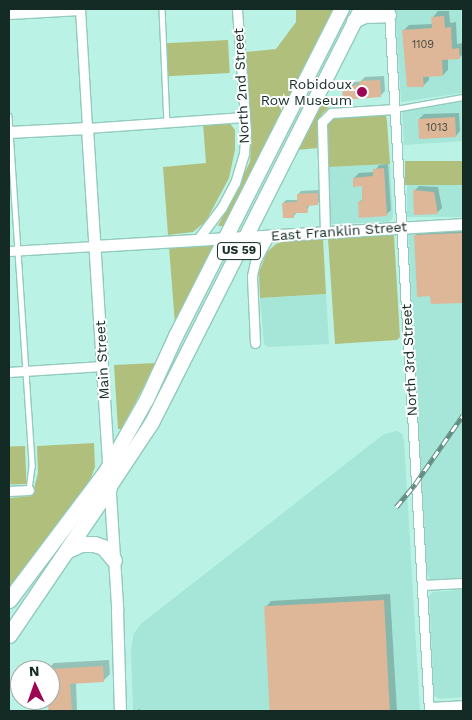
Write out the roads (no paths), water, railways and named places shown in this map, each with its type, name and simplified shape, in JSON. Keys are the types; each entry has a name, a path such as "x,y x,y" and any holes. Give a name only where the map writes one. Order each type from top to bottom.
{"highway":[{"name":"US 59","path":"9,600 107,470"},
{"name":"US 59","path":"9,634 109,488"},
{"path":"68,550 81,544 94,544 103,547 114,560"}],"main road":[{"name":"US 59","path":"107,470 147,398 176,336 342,9"},
{"path":"358,15 365,16 389,12"},
{"name":"US 59","path":"109,488 152,423 358,15"}],"street":[{"name":"North 2nd Street","path":"198,240 222,207 241,168 246,132 237,9"},
{"path":"9,14 80,10"},
{"name":"Main Street","path":"80,10 114,560 120,711"},
{"name":"North 3rd Street","path":"389,12 429,709"},
{"path":"325,232 322,122 331,113 395,109"},
{"path":"9,132 244,116"},
{"name":"East Franklin Street","path":"95,246 463,224"},
{"path":"255,342 252,276 255,262 269,236"},
{"path":"13,251 95,246"},
{"path":"9,372 102,366"},
{"path":"9,491 29,490"},
{"path":"422,586 463,583"},
{"path":"429,709 463,705"}],"lane":[{"path":"162,9 167,122"},
{"path":"395,109 463,97"},
{"path":"9,116 13,251 32,466 29,490"}],"railway":[{"path":"396,507 415,484 463,415"}],"place":[{"name":"Robidoux Row Museum","path":"362,92"}]}
